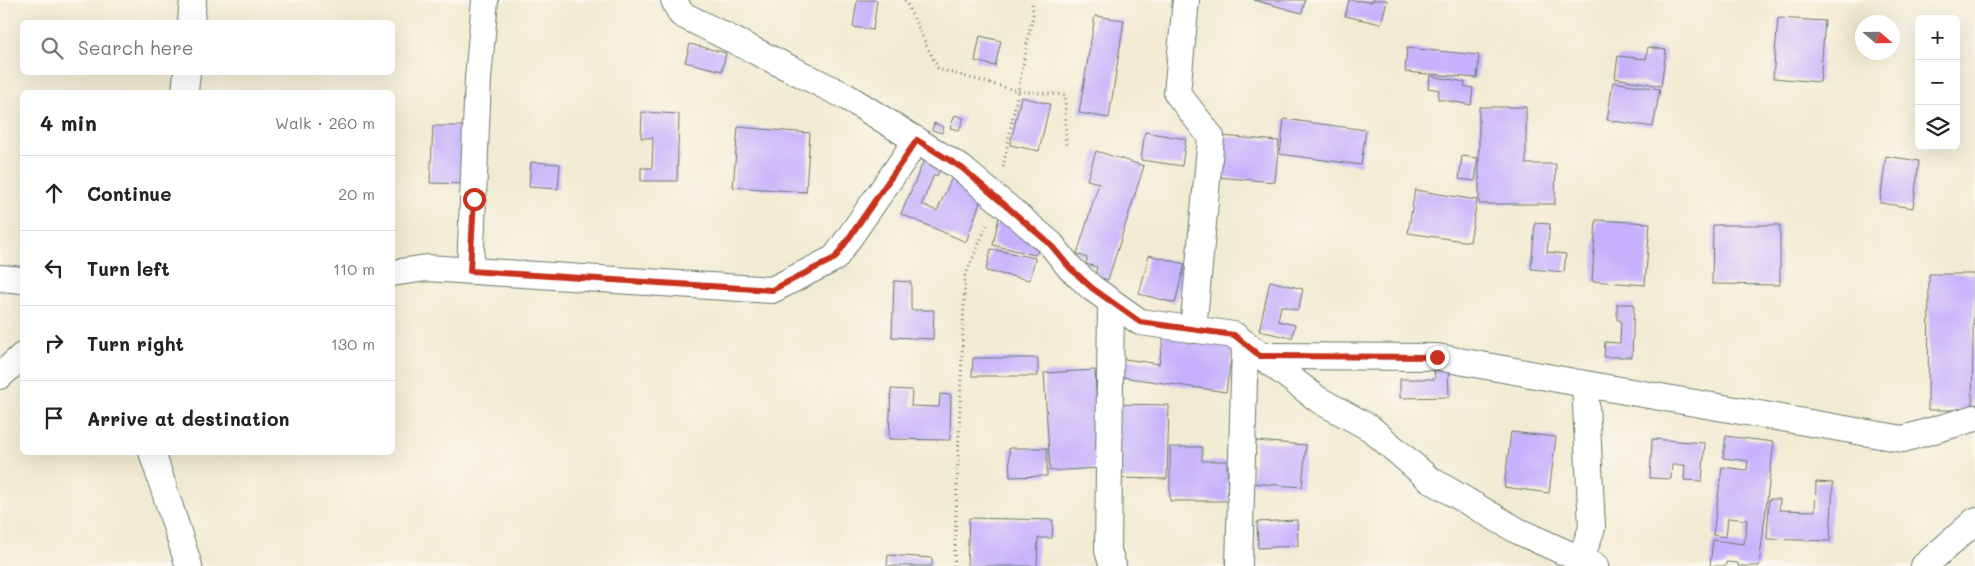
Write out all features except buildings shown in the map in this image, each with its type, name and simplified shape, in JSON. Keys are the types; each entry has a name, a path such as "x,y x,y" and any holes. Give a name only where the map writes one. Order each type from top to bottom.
{"street":[{"path":"191,20 193,0"},
{"path":"470,271 478,79 485,0"},
{"path":"674,0 681,14 847,97 962,168 1050,244 1070,268 1092,288 1140,322 1234,335 1319,400 1370,428 1429,479 1518,531 1584,564 1592,528 1585,384"},
{"path":"1186,0 1177,93 1211,138 1193,330"},
{"path":"185,90 187,75"},
{"path":"395,273 427,268 772,290 835,258 917,140"},
{"path":"0,278 20,280"},
{"path":"1111,302 1108,551 1112,566"},
{"path":"1252,350 1437,357 1903,439 1975,418"},
{"path":"1239,566 1252,350"},
{"path":"0,376 20,358"},
{"path":"153,455 190,566"},
{"path":"1924,566 1975,521"}],"path":[{"path":"904,0 938,69 1018,91 1065,95 1066,146"},
{"path":"954,566 965,276 997,199 1033,14 1032,0"}],"route":[{"path":"474,199 470,271 772,290 835,258 917,140 962,168 1050,244 1070,268 1092,288 1140,322 1234,335 1260,356 1437,357"}]}
